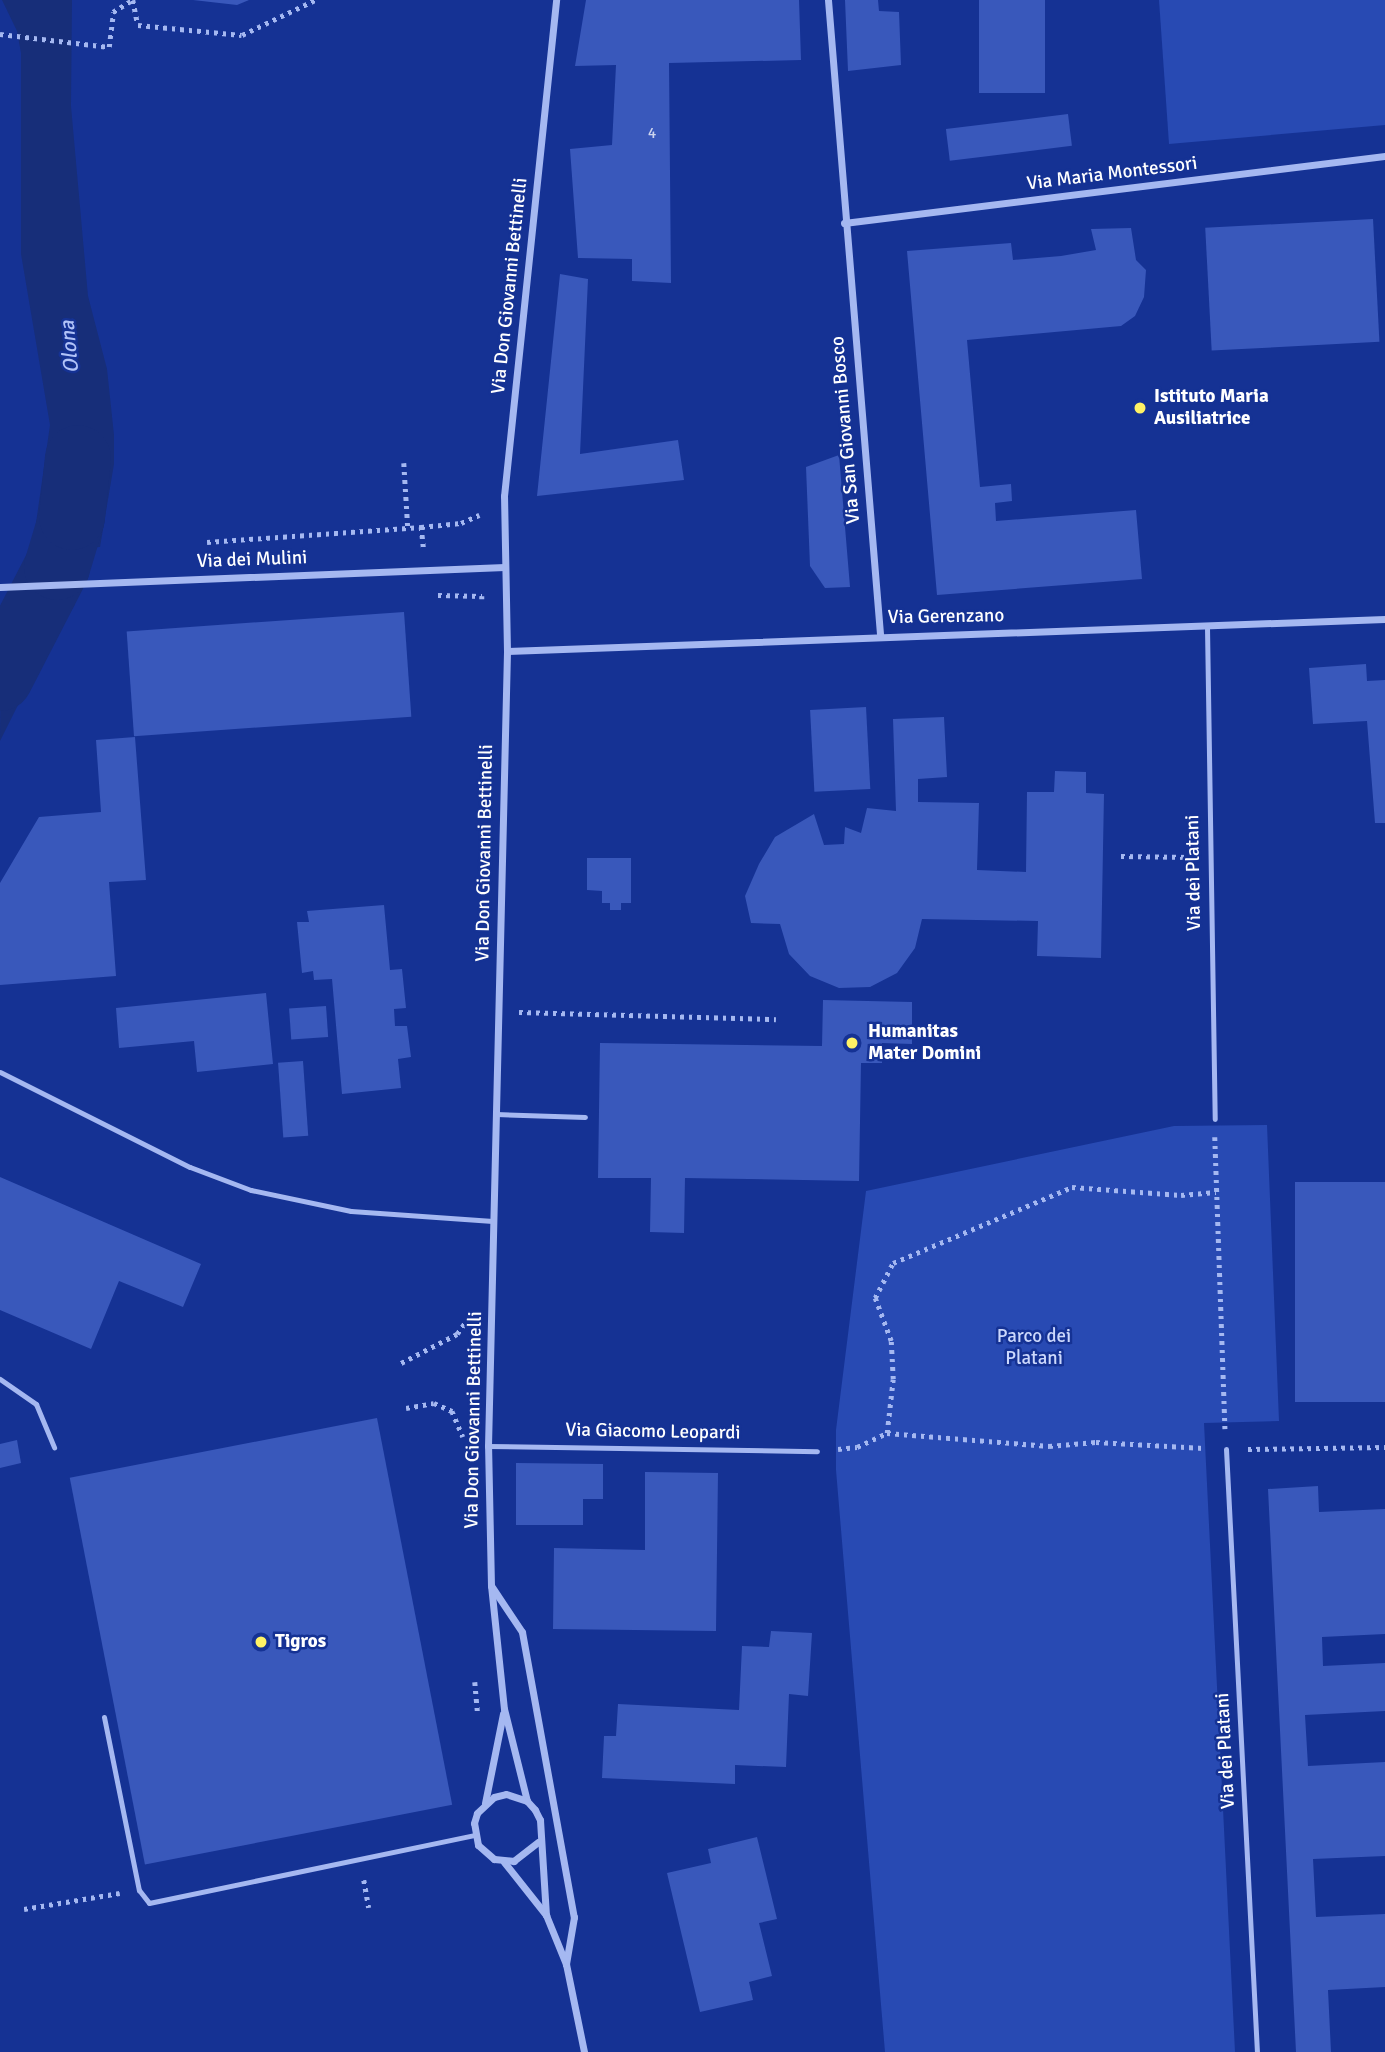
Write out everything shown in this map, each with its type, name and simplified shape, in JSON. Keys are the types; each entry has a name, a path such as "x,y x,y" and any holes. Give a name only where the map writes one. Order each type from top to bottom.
{"street":[{"name":"Via Don Giovanni Bettinelli","path":"540,1820 527,1801 504,1709 491,1586 488,1446 507,650 504,496 556,0"},
{"name":"Via San Giovanni Bosco","path":"828,0 844,223 880,635"},
{"name":"Via Maria Montessori","path":"844,223 1385,156"},
{"name":"Via dei Mulini","path":"0,587 505,567"},
{"name":"Via Gerenzano","path":"507,650 1385,619"},
{"path":"491,1586 522,1632 574,1917 566,1964"},
{"name":"Via Don Giovanni Bettinelli","path":"474,1835 474,1823 485,1803 504,1709"},
{"path":"485,1803 506,1794 527,1801"},
{"path":"556,1816 540,1820 538,1842 546,1915 566,1964 584,2052"},
{"path":"474,1835 484,1853 504,1862 546,1915"},
{"path":"504,1862 524,1858 538,1842"}],"lane":[{"name":"Via dei Platani","path":"1207,627 1215,1119"},
{"path":"0,1072 190,1167 251,1190 351,1211 493,1221"},
{"path":"496,1114 585,1117"},
{"path":"0,1379 36,1404 54,1447"},
{"name":"Via Giacomo Leopardi","path":"488,1446 817,1451"},
{"name":"Via dei Platani","path":"1226,1449 1257,2052"},
{"path":"104,1717 139,1889 149,1903 474,1835"}],"path":[{"path":"0,34 109,47 113,12 132,0 138,25 242,34 314,0"},
{"path":"404,463 408,528"},
{"path":"207,541 421,527"},
{"path":"1121,856 1209,857"},
{"path":"498,1011 776,1019"},
{"path":"1215,1119 1226,1449"},
{"path":"887,1433 894,1379 891,1341 875,1298 893,1263 1072,1187 1181,1195 1216,1192"},
{"path":"406,1408 434,1403 452,1411 466,1449"},
{"path":"817,1451 857,1447 887,1433 1049,1446 1096,1442 1226,1449 1385,1447"},
{"path":"475,1676 480,1729"},
{"path":"24,1909 139,1889"}],"green space":[{"path":"1159,0 1385,0 1385,125 1169,144"},
{"name":"Parco dei Platani","path":"1267,1125 1279,1421 1204,1423 1235,2052 885,2052 836,1470 836,1430 866,1191 1174,1126"}],"water":[{"path":"2,0 72,0 71,106 88,296 107,369 114,435 114,464 100,547 32,551 50,425 21,254 21,53 17,31"},
{"path":"75,604 23,695 0,741 1,607"}],"building":[{"path":"193,0 249,0 237,5"},
{"path":"586,0 799,0 801,60 669,63 671,283 632,281 632,259 578,258 570,149 612,145 616,65 575,66"},
{"path":"845,0 878,0 879,11 899,12 901,65 848,71"},
{"path":"979,0 1045,0 1045,93 979,93"},
{"path":"1068,114 1072,146 950,161 946,129"},
{"path":"1373,219 1379,342 1212,351 1205,228"},
{"path":"1131,228 1136,260 1146,270 1144,297 1135,316 1121,326 967,340 980,487 1011,484 1012,501 995,503 996,521 1136,510 1142,579 937,595 907,251 1011,243 1013,260 1061,256 1096,250 1091,229"},
{"path":"560,274 588,279 580,454 678,440 684,480 537,496"},
{"path":"839,455 850,587 825,588 810,566 806,467"},
{"path":"404,612 411,717 134,736 127,631"},
{"path":"1366,664 1367,681 1385,680 1385,823 1375,823 1367,721 1313,724 1309,668"},
{"path":"866,707 870,789 814,792 810,710"},
{"name":"Humanitas Mater Domini","path":"944,717 947,777 918,779 918,802 979,803 977,870 1026,872 1027,792 1054,792 1055,771 1086,772 1086,793 1104,794 1101,958 1037,956 1038,921 922,919 915,948 897,973 870,987 839,988 810,976 789,954 780,924 751,923 745,896 759,864 775,837 814,814 824,845 844,844 845,827 861,833 867,808 896,811 893,719"},
{"path":"135,737 146,880 109,882 116,976 0,985 0,883 39,817 101,812 96,740"},
{"path":"587,858 631,858 631,903 621,903 621,910 610,910 610,903 602,903 602,891 587,890"},
{"path":"384,905 390,970 402,969 406,1008 394,1009 395,1026 407,1026 411,1057 398,1059 401,1088 342,1094 332,979 314,980 313,971 302,973 297,922 309,922 307,911"},
{"path":"266,993 273,1064 197,1072 194,1041 119,1048 116,1008"},
{"path":"823,1000 912,1002 912,1044 882,1043 882,1063 861,1063 859,1181 685,1178 684,1233 650,1232 651,1178 598,1178 600,1043 822,1046"},
{"path":"326,1006 328,1037 291,1040 289,1009"},
{"path":"303,1061 308,1136 283,1138 278,1063"},
{"path":"0,1177 201,1264 183,1307 119,1281 91,1349 0,1310"},
{"path":"1295,1182 1385,1182 1385,1402 1295,1402"},
{"name":"Tigros","path":"377,1418 452,1805 145,1864 70,1478"},
{"path":"17,1440 21,1463 0,1468 0,1444"},
{"path":"516,1463 603,1464 603,1499 583,1499 583,1525 516,1525"},
{"path":"645,1472 718,1473 716,1631 553,1629 554,1548 645,1550"},
{"path":"1318,1486 1319,1512 1385,1509 1385,1634 1322,1637 1323,1666 1385,1663 1385,1711 1305,1715 1308,1766 1385,1762 1385,1856 1313,1859 1316,1917 1385,1914 1385,1987 1328,1990 1331,2052 1296,2052 1268,1489"},
{"path":"771,1631 812,1633 808,1696 789,1694 786,1767 735,1765 735,1784 602,1778 604,1736 616,1736 618,1704 739,1710 742,1646 769,1647"},
{"path":"757,1837 777,1919 759,1923 772,1976 749,1982 753,2000 700,2012 667,1873 711,1863 708,1849"}],"waterway":[{"name":"Olona","path":"0,678 57,567 72,517 78,458"}],"place":[{"name":"Istituto Maria Ausiliatrice","path":"1140,408"},
{"name":"Humanitas Mater Domini","path":"852,1043"},
{"name":"Tigros","path":"261,1642"}]}
